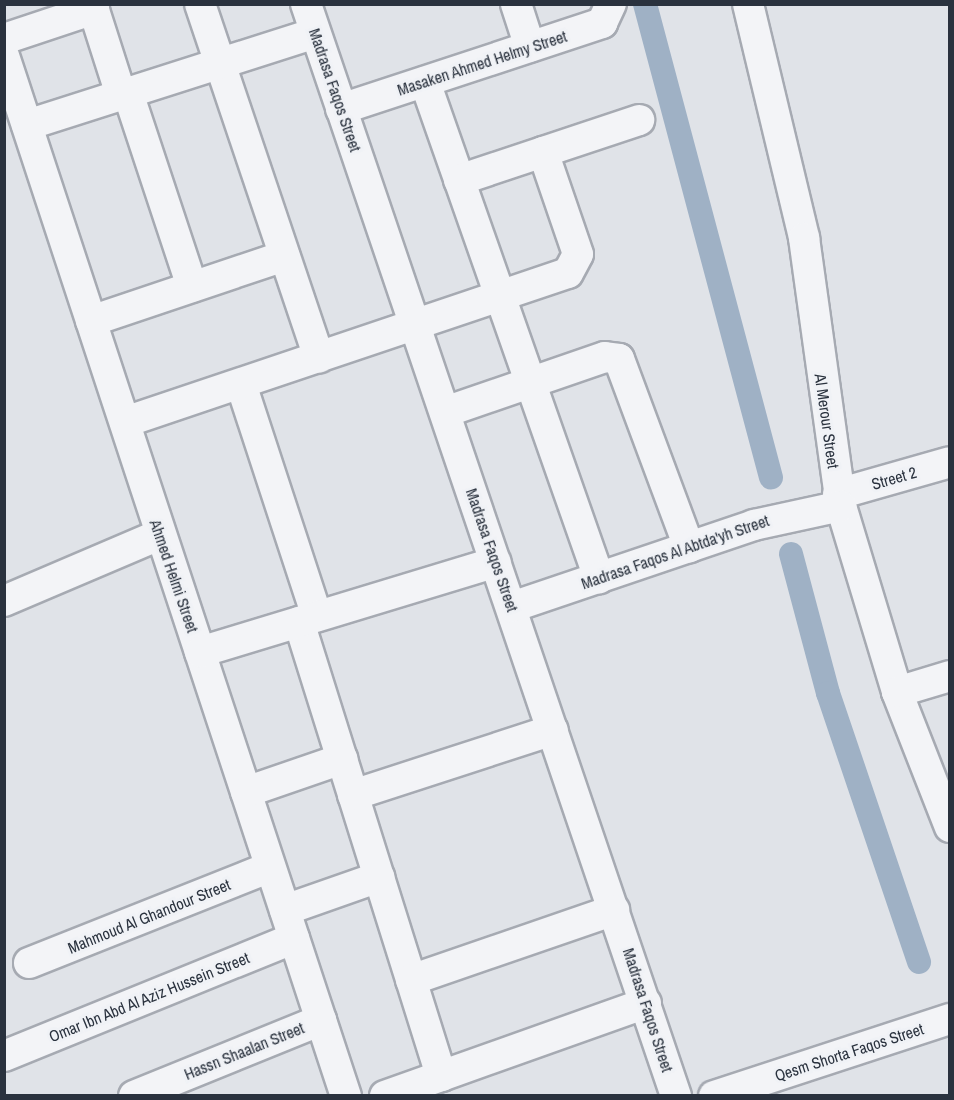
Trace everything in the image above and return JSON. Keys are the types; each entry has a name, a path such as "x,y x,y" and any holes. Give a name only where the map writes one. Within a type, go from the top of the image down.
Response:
{"street":[{"path":"200,4 319,357"},
{"name":"Madrasa Faqos Street","path":"306,4 676,1095"},
{"path":"516,4 530,47"},
{"name":"Masaken Ahmed Helmy Street","path":"341,109 602,23 611,4"},
{"name":"Al Merour Street","path":"748,4 804,238 839,500 897,692 950,827"},
{"path":"4,39 93,7 192,287"},
{"path":"27,125 315,33"},
{"name":"Ahmed Helmi Street","path":"4,56 159,535 246,792 268,868 285,910 346,1095"},
{"path":"425,82 599,578"},
{"path":"459,180 639,120"},
{"path":"124,422 568,273 577,260 543,152"},
{"path":"91,321 284,256"},
{"path":"445,412 605,357 619,359 689,547"},
{"path":"241,384 308,619 342,759 441,1076"},
{"name":"Street 2","path":"839,500 950,462"},
{"name":"Madrasa Faqos Al Abtda'yh Street","path":"512,608 689,547 839,500"},
{"path":"4,601 159,535"},
{"path":"200,652 495,562"},
{"path":"897,692 950,676"},
{"path":"353,795 553,730"},
{"path":"246,792 342,759"},
{"name":"Mahmoud Al Ghandour Street","path":"29,963 268,868"},
{"path":"285,910 379,877"},
{"path":"411,980 614,909"},
{"name":"Omar Ibn Abd Al Aziz Hussein Street","path":"4,1056 294,938"},
{"path":"385,1095 646,1003"},
{"name":"Qesm Shorta Faqos Street","path":"714,1095 950,1019"},
{"name":"Hassn Shaalan Street","path":"134,1095 321,1020"}],"waterway":[{"path":"645,4 771,478"},
{"path":"791,554 828,693 919,962"}]}
